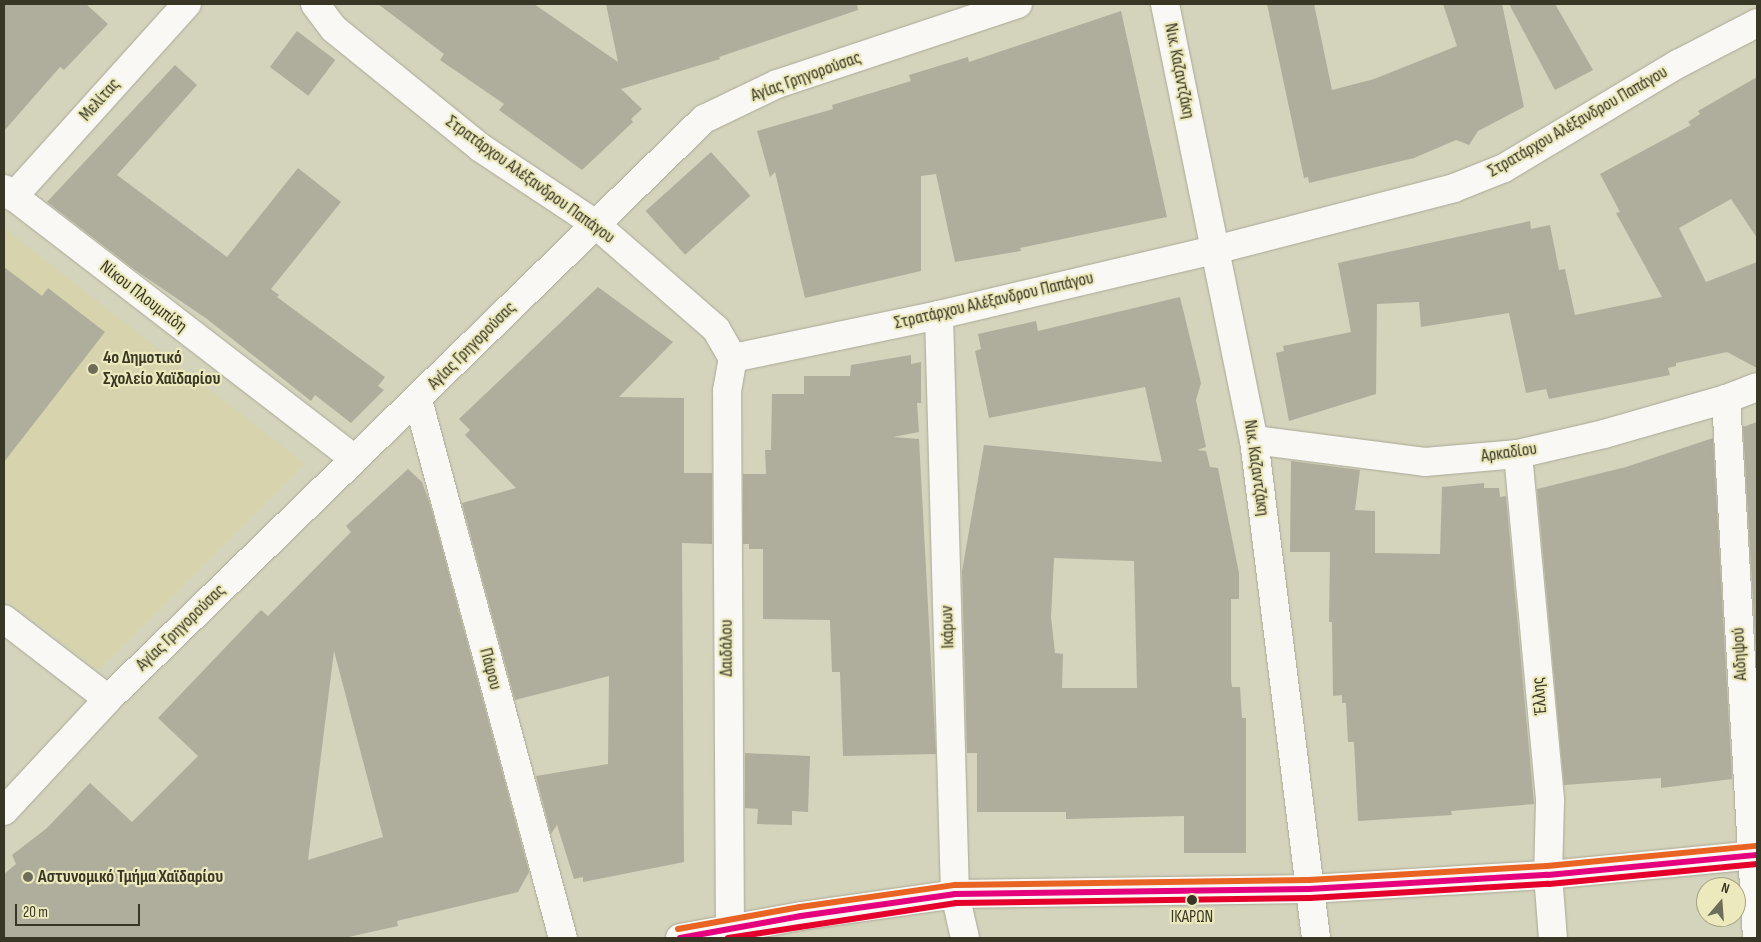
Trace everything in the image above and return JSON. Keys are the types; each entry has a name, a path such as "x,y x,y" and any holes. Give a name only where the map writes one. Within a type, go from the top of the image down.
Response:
{"street":[{"name":"Μελίτας","path":"8,193 187,4"},
{"name":"Στρατάρχου Αλέξανδρου Παπάγου","path":"315,4 334,29 481,148 594,223 716,328 733,358 939,315 1411,202 1504,168 1678,64 1757,23"},
{"name":"Αγίας Γρηγορούσας","path":"4,811 108,699 354,459 418,400 594,223 704,119 777,84 1018,4"},
{"name":"Νικ. Καζαντζάκη","path":"1166,4 1254,440 1316,938"},
{"name":"Νίκου Πλουμπίδη","path":"8,193 354,459"},
{"name":"Ικάρων","path":"939,315 955,894 965,938"},
{"name":"Δαιδάλου","path":"729,933 727,391 733,358"},
{"name":"Αρκαδίου","path":"1254,440 1425,462 1518,454 1726,399 1757,387"},
{"name":"Αιδηψού","path":"1726,399 1754,855 1757,938"},
{"name":"Πάφου","path":"418,400 563,938"},
{"name":"Έλλης","path":"1518,454 1550,801 1548,875 1553,938"},
{"path":"4,619 108,699"},
{"path":"680,938 729,933 955,894 1309,889 1548,875 1754,855"}],"shaded area":[{"name":"4ο Δημοτικό Σχολείο Χαϊδαρίου","path":"4,228 305,464 99,670 4,598"}],"building":[{"path":"4,4 86,4 108,24 64,70 60,67 4,131"},
{"path":"378,4 534,4 618,62 606,4 857,4 858,10 719,57 720,59 621,89 642,109 631,119 633,122 582,170 499,110 504,104 440,60 444,54"},
{"path":"1267,4 1314,4 1332,90 1374,79 1457,46 1443,4 1502,4 1524,107 1478,131 1469,145 1456,140 1414,158 1309,183 1308,177 1304,178"},
{"path":"1509,4 1555,4 1593,70 1555,90"},
{"path":"1121,11 1167,217 1020,248 1021,251 955,262 936,174 921,176 921,271 805,298 775,172 770,177 757,131 833,109 832,105 911,81 909,75 968,57 969,62"},
{"path":"297,31 335,60 308,96 270,67"},
{"path":"175,65 197,85 117,175 227,257 298,168 341,202 271,289 279,295 277,297 385,377 378,386 384,390 351,423 315,395 311,401 207,319 135,270 47,202"},
{"path":"1757,77 1757,238 1731,199 1679,228 1706,282 1757,262 1757,368 1727,352 1676,363 1676,366 1668,368 1670,375 1549,399 1546,389 1526,393 1509,313 1421,327 1419,302 1377,304 1376,394 1289,421 1276,353 1284,351 1283,346 1351,332 1338,263 1530,221 1531,229 1550,225 1559,270 1565,269 1575,315 1662,297 1616,213 1620,212 1600,174 1691,125 1688,122 1700,114 1698,111"},
{"path":"711,152 750,196 685,255 646,211"},
{"path":"4,267 42,296 48,288 105,332 4,462"},
{"path":"598,287 673,342 619,397 684,398 684,473 712,473 712,544 682,543 684,862 583,882 583,877 574,879 557,825 551,834 536,776 608,764 609,676 515,700 462,503 516,488 465,435 470,430 459,419"},
{"path":"1180,297 1201,383 1196,400 1206,447 1197,450 1206,451 1210,467 1218,468 1239,573 1239,599 1231,599 1231,680 1232,687 1240,687 1242,718 1246,718 1246,853 1184,853 1184,816 1066,819 1066,812 977,812 977,753 967,753 962,571 984,445 1162,462 1145,387 989,418 975,351 981,349 978,334 1036,321 1038,331","holes":["1054,558 1134,561 1137,688 1062,688 1063,654 1055,653 1051,617"]},
{"path":"911,355 911,364 921,362 921,403 917,403 919,432 893,437 919,439 936,754 843,756 840,672 832,672 830,620 763,619 763,549 749,549 749,544 743,544 743,474 766,474 765,450 771,450 772,394 804,394 804,376 850,376 851,365"},
{"path":"1757,422 1757,670 1743,427"},
{"path":"1713,438 1732,779 1661,788 1661,778 1564,785 1537,489 1626,467"},
{"path":"1291,461 1360,470 1355,510 1375,511 1375,553 1440,554 1442,487 1484,483 1484,488 1499,488 1500,497 1506,496 1534,804 1451,811 1452,815 1358,821 1354,742 1348,742 1346,703 1342,703 1342,695 1333,696 1332,622 1329,622 1330,552 1290,552"},
{"path":"408,469 422,482 430,504 529,872 518,892 397,921 398,926 344,938 4,938 4,874 16,864 12,855 47,828 90,783 132,822 198,756 158,718 261,610 268,616 351,532 346,526","holes":["334,651 383,837 308,860"]},
{"path":"745,753 810,756 808,812 792,811 792,825 757,824 758,809 745,808"}],"transit line":[{"path":"678,929 800,907 955,885 1309,880 1547,866 1756,846"},
{"path":"680,938 801,916 955,894 1309,889 1548,875 1757,855"},
{"path":"728,938 956,903 1310,898 1549,884 1757,864"}],"place":[{"name":"4ο Δημοτικό Σχολείο Χαϊδαρίου","path":"93,369"},
{"name":"Αστυνομικό Τμήμα Χαϊδαρίου","path":"28,877"},
{"name":"ΙΚΑΡΩΝ","path":"1192,900"}]}
